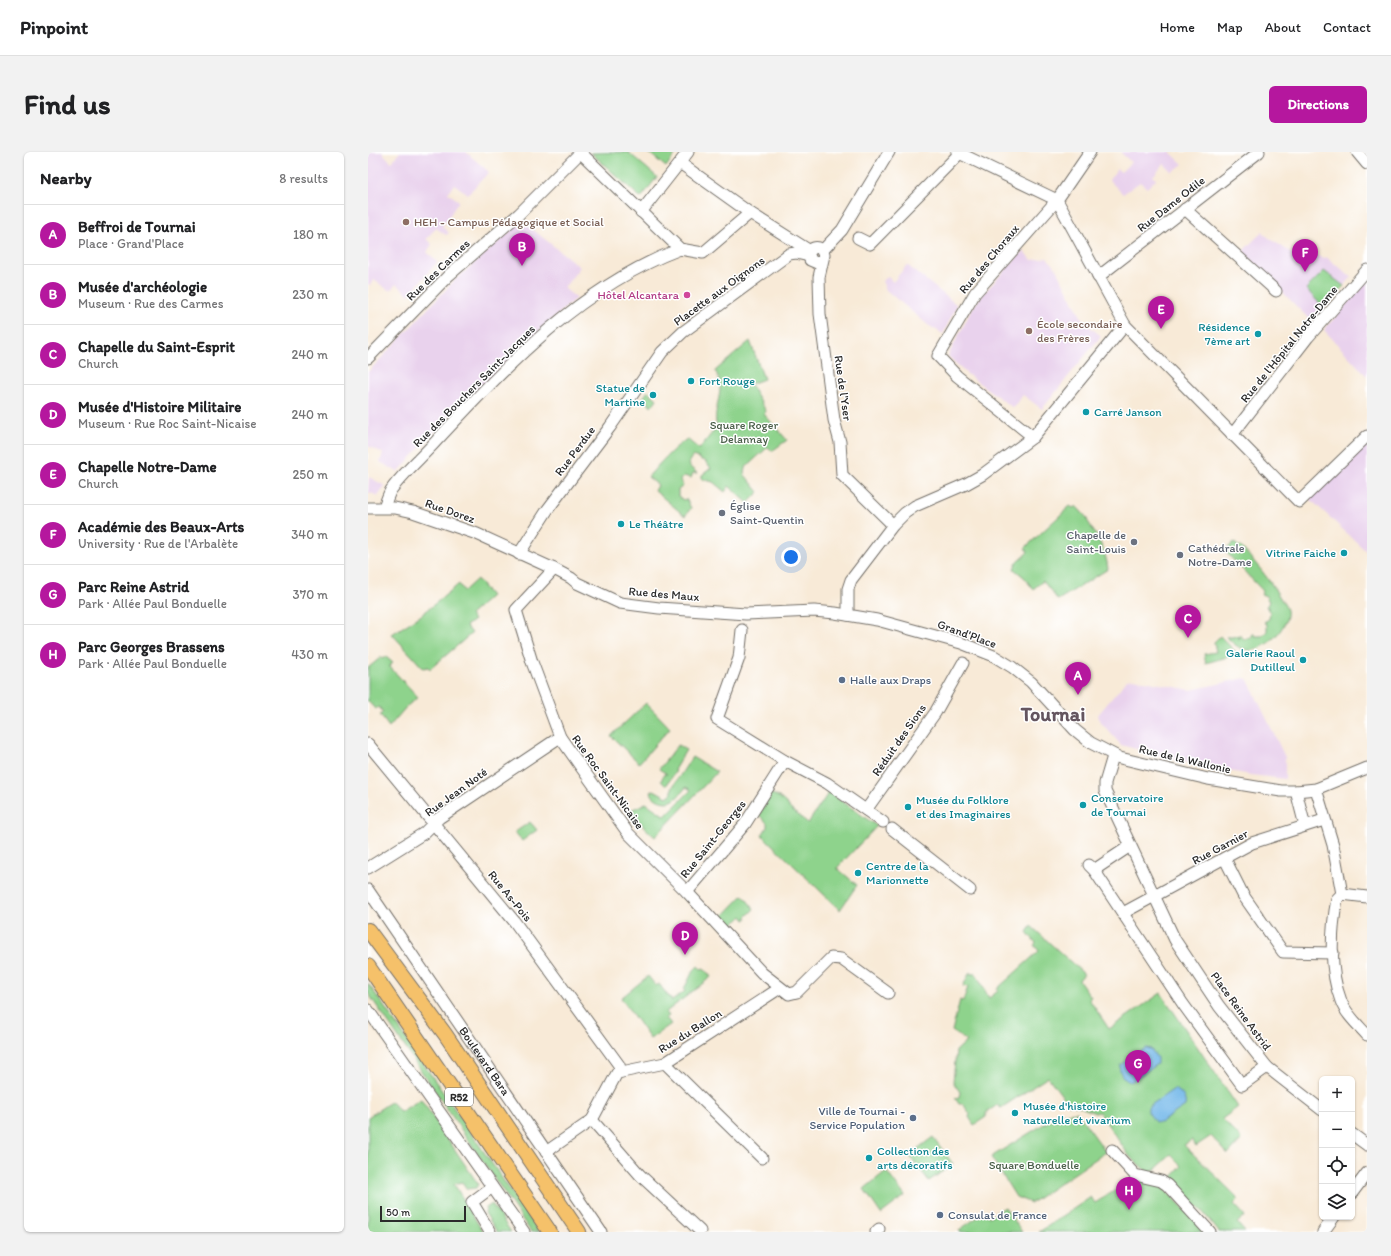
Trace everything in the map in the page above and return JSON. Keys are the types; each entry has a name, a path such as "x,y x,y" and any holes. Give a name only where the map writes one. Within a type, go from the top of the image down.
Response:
{"main road":[{"name":"Boulevard Bara","path":"368,930 445,1034 579,1232"},
{"name":"R52","path":"368,966 550,1232"}],"street":[{"path":"581,152 680,249 703,253 750,214"},
{"name":"Rue des Carmes","path":"368,358 449,275 519,214 581,152"},
{"path":"641,212 688,152"},
{"path":"822,256 842,230 889,152"},
{"path":"1057,200 1090,152"},
{"name":"Rue Dame Odile","path":"1098,277 1259,152"},
{"path":"1357,152 1367,164"},
{"path":"858,238 870,244 958,153 1057,200 1125,325 1299,502 1365,438"},
{"path":"680,164 750,214 809,253"},
{"name":"Rue des Choraux","path":"1033,437 957,376 938,356 975,293 1057,200"},
{"path":"1185,209 1276,290"},
{"name":"Rue des Bouchers Saint-Jacques","path":"384,507 391,491 459,417 528,348 583,301 657,257 680,249"},
{"name":"Placette aux Oignons","path":"654,365 662,352 683,332 789,254 809,253 812,262 817,263 822,256"},
{"name":"Rue de l'Yser","path":"822,256 819,277 820,314 834,420 840,442 842,475 893,525"},
{"name":"Rue de l'Hôpital Notre-Dame","path":"1232,435 1315,328 1367,270"},
{"path":"848,614 848,589 851,580 893,525 915,506 966,484 982,475 1033,437 1125,325"},
{"name":"Rue Perdue","path":"519,554 548,508 610,427 654,365"},
{"name":"Rue Dorez","path":"368,508 384,507 401,509 437,519 491,540 519,554"},
{"name":"Rue des Maux","path":"519,554 554,569 571,578 577,584 620,603 744,622"},
{"name":"Rue Roc Saint-Nicaise","path":"554,569 516,610 532,662 560,737 628,834 687,892 762,973 780,988"},
{"name":"Grand'Place","path":"744,622 814,611 848,614 929,633 973,647 994,656 1031,682 1075,730"},
{"path":"744,622 739,658 717,719 785,761 827,783 883,822"},
{"name":"Réduit des Sions","path":"866,810 935,713 963,663"},
{"name":"Rue de la Wallonie","path":"1075,730 1091,743 1113,756 1208,780 1281,791 1316,789 1367,768"},
{"name":"Rue Jean Noté","path":"368,868 424,833 439,818 467,798 560,737"},
{"name":"Rue As-Pois","path":"368,744 434,823 540,955 619,1065 621,1072"},
{"name":"Place Reine Astrid","path":"1113,756 1104,787 1130,846 1175,940 1219,1006 1267,1067 1242,1085 1183,1004 1091,867 1130,846"},
{"name":"Rue Saint-Georges","path":"687,892 745,824 785,761"},
{"path":"1316,789 1324,820 1333,845 1342,894"},
{"path":"1296,791 1306,826"},
{"name":"Rue Garnier","path":"1155,896 1252,843 1324,820"},
{"path":"892,829 970,890"},
{"path":"1225,859 1243,895 1283,952 1333,953"},
{"name":"Boulevard Bara","path":"368,890 600,1232"},
{"path":"1367,896 1342,894 1337,899 1334,912 1333,953 1336,981 1341,1002 1367,1035"},
{"path":"1123,913 1155,896"},
{"path":"780,988 789,994 797,992 831,958 841,959 888,994"},
{"name":"Rue du Ballon","path":"621,1072 665,1063 780,988"},
{"path":"368,1010 524,1232"},
{"path":"665,1063 762,1158"},
{"path":"1267,1067 1319,1108"},
{"path":"546,1152 592,1120 614,1076 621,1072"},
{"path":"592,1120 640,1174 700,1231"},
{"path":"1355,1136 1367,1145"},
{"path":"1112,1150 1135,1174 1161,1181 1167,1185 1210,1232"},
{"path":"1355,1189 1367,1173"},
{"path":"490,1232 472,1202 492,1187"},
{"path":"1323,1232 1332,1220"}],"shaded area":[{"name":"HEH - Campus Pédagogique et Social","path":"368,152 382,152 391,162 400,152 466,152 489,172 468,194 454,184 448,193 459,201 442,227 449,233 446,235 436,228 426,239 432,244 427,252 437,262 409,295 396,284 390,291 374,280 370,285 368,284"},
{"path":"1120,152 1170,152 1183,164 1172,172 1164,164 1153,176 1156,179 1147,188 1140,182 1123,194 1109,180 1117,169 1121,172 1131,162"},
{"path":"522,221 580,267 564,288 576,298 447,418 398,472 380,462 383,453 368,446 368,372 454,281"},
{"path":"1263,231 1265,235 1310,264 1316,255 1324,259 1326,257 1352,277 1311,321 1244,253 1244,250"},
{"name":"École secondaire des Frères","path":"1023,251 1032,260 1047,258 1054,265 1084,322 1101,336 1042,409 1023,395 1013,408 967,374 948,356 972,309 984,293"},
{"path":"907,265 957,305 943,334 928,325 886,290 882,281 888,277 893,282"},
{"path":"1367,281 1367,376 1324,330"},
{"path":"1364,445 1367,445 1367,552 1309,498"},
{"path":"369,477 385,486 378,496 368,492"},
{"path":"1245,678 1248,680 1285,757 1285,779 1251,775 1198,765 1121,745 1097,716 1127,680 1133,679 1191,690"}],"green space":[{"path":"628,152 657,177 641,198 591,153"},
{"path":"648,152 677,152 666,167"},
{"path":"1324,271 1344,286 1323,307 1306,289"},
{"name":"Square Roger Delannay","path":"750,341 764,379 750,384 766,411 764,414 787,440 772,451 768,447 745,468 744,474 759,492 748,503 729,486 725,492 713,482 702,479 702,475 711,468 704,460 703,461 693,456 689,461 690,467 697,473 693,473 691,478 684,476 680,480 683,486 678,490 678,496 683,500 686,499 691,508 685,516 655,491 658,485 648,477 681,443 687,439 699,449 717,427 716,413 720,385 719,378 715,371"},
{"path":"648,391 657,399 652,406 642,399"},
{"path":"1070,506 1073,508 1076,506 1088,519 1087,520 1098,538 1103,550 1108,569 1058,600 1043,581 1033,589 1024,577 1014,569 1016,563 1028,552 1025,548"},
{"path":"1234,542 1239,547 1240,546 1261,570 1275,589 1287,610 1287,617 1280,631 1267,644 1253,650 1240,648 1226,637 1238,635 1239,639 1240,635 1244,639 1251,638 1253,633 1255,636 1262,636 1267,631 1267,624 1264,622 1269,619 1270,612 1267,609 1270,608 1266,607 1269,602 1266,596 1261,594 1263,591 1225,551"},
{"path":"477,579 491,596 470,615 474,620 466,626 472,633 430,669 428,667 423,668 392,634 420,616 459,584 464,591"},
{"path":"1220,636 1238,654 1206,663 1204,654 1216,652 1214,642"},
{"path":"386,657 393,663 389,666 418,697 407,706 389,727 380,715 383,712 379,707 375,709 368,701 368,668 380,658"},
{"path":"646,703 670,728 639,763 611,736"},
{"path":"678,745 686,750 674,770 676,771 666,786 661,781 664,774 667,774 659,769"},
{"path":"692,757 717,772 655,837 642,825 631,810 646,803 665,816 691,790 686,787 676,798 669,802 658,800 652,795 651,792 654,790 667,797 672,793 672,788"},
{"path":"829,792 877,826 837,868 857,885 840,910 762,835 767,827 767,823 759,815 770,793 779,797 789,806 789,808 808,823"},
{"path":"530,822 537,830 522,841 515,832"},
{"path":"743,895 754,909 746,917 747,919 745,920 742,916 729,929 720,919"},
{"path":"1031,926 1084,974 1079,980 1091,997 1089,999 1109,1029 1161,993 1238,1107 1222,1119 1242,1139 1228,1154 1211,1136 1196,1146 1192,1140 1184,1145 1239,1199 1234,1204 1245,1216 1237,1223 1245,1232 1219,1232 1202,1211 1169,1180 1182,1166 1171,1155 1150,1174 1130,1157 1099,1112 1095,1113 1078,1106 1069,1105 1048,1077 1001,1108 997,1105 986,1113 986,1117 974,1125 969,1117 970,1114 963,1104 959,1104 955,1098 959,1097 960,1092 953,1082 956,1051 967,1041 952,1031 960,1000 963,1001 968,987 963,986 970,972 972,975 975,972 989,998 998,991 997,989 1039,951 1034,945 1036,943 1027,932"},
{"path":"698,966 701,969 704,968 711,977 666,1012 669,1016 666,1018 671,1024 650,1039 621,998 648,976 656,986 659,984 672,1001 685,991 684,989 693,971"},
{"path":"368,983 539,1232 531,1232 368,993"},
{"path":"421,1099 478,1184 476,1188 467,1189 462,1182 454,1184 483,1232 368,1232 368,1117 392,1101 400,1112"},
{"name":"Square Bonduelle","path":"1077,1112 1106,1152 1031,1203 1016,1197 991,1157 1060,1114"},
{"path":"933,1137 953,1164 929,1181 909,1155"},
{"path":"886,1171 905,1196 881,1214 864,1189"},
{"path":"1135,1178 1157,1181 1207,1232 1039,1232 1091,1197 1095,1203"},
{"path":"492,1204 511,1232 497,1232 485,1213 486,1208"},
{"path":"1005,1207 1022,1232 960,1232 959,1230 985,1212 989,1217"}],"water":[{"path":"1146,1048 1151,1049 1157,1058 1157,1064 1131,1082 1126,1080 1121,1073 1120,1065"},
{"path":"1174,1089 1183,1096 1185,1106 1160,1123 1155,1122 1148,1112 1148,1107"}],"place":[{"name":"HEH - Campus Pédagogique et Social","path":"406,222"},
{"name":"Musée d'archéologie","path":"522,266"},
{"name":"Académie des Beaux-Arts","path":"1305,272"},
{"name":"Hôtel Alcantara","path":"687,295"},
{"name":"Chapelle Notre-Dame","path":"1161,329"},
{"name":"École secondaire des Frères","path":"1029,331"},
{"name":"Résidence 7ème art","path":"1258,334"},
{"name":"Fort Rouge","path":"691,381"},
{"name":"Statue de Martine","path":"653,395"},
{"name":"Carré Janson","path":"1086,412"},
{"name":"Église Saint-Quentin","path":"722,513"},
{"name":"Le Théâtre","path":"621,524"},
{"name":"Chapelle de Saint-Louis","path":"1134,542"},
{"name":"Vitrine Faiche","path":"1344,553"},
{"name":"Cathédrale Notre-Dame","path":"1180,555"},
{"name":"Chapelle du Saint-Esprit","path":"1188,638"},
{"name":"Galerie Raoul Dutilleul","path":"1303,660"},
{"name":"Halle aux Draps","path":"842,680"},
{"name":"Beffroi de Tournai","path":"1078,695"},
{"name":"Conservatoire de Tournai","path":"1083,805"},
{"name":"Musée du Folklore et des Imaginaires","path":"908,807"},
{"name":"Centre de la Marionnette","path":"858,873"},
{"name":"Musée d'Histoire Militaire","path":"685,955"},
{"name":"Parc Reine Astrid","path":"1138,1083"},
{"name":"Musée d'histoire naturelle et vivarium","path":"1015,1113"},
{"name":"Ville de Tournai - Service Population","path":"913,1118"},
{"name":"Collection des arts décoratifs","path":"869,1158"},
{"name":"Parc Georges Brassens","path":"1129,1210"},
{"name":"Consulat de France","path":"940,1215"}],"district":[{"name":"Tournai","path":"1053,714"}]}
